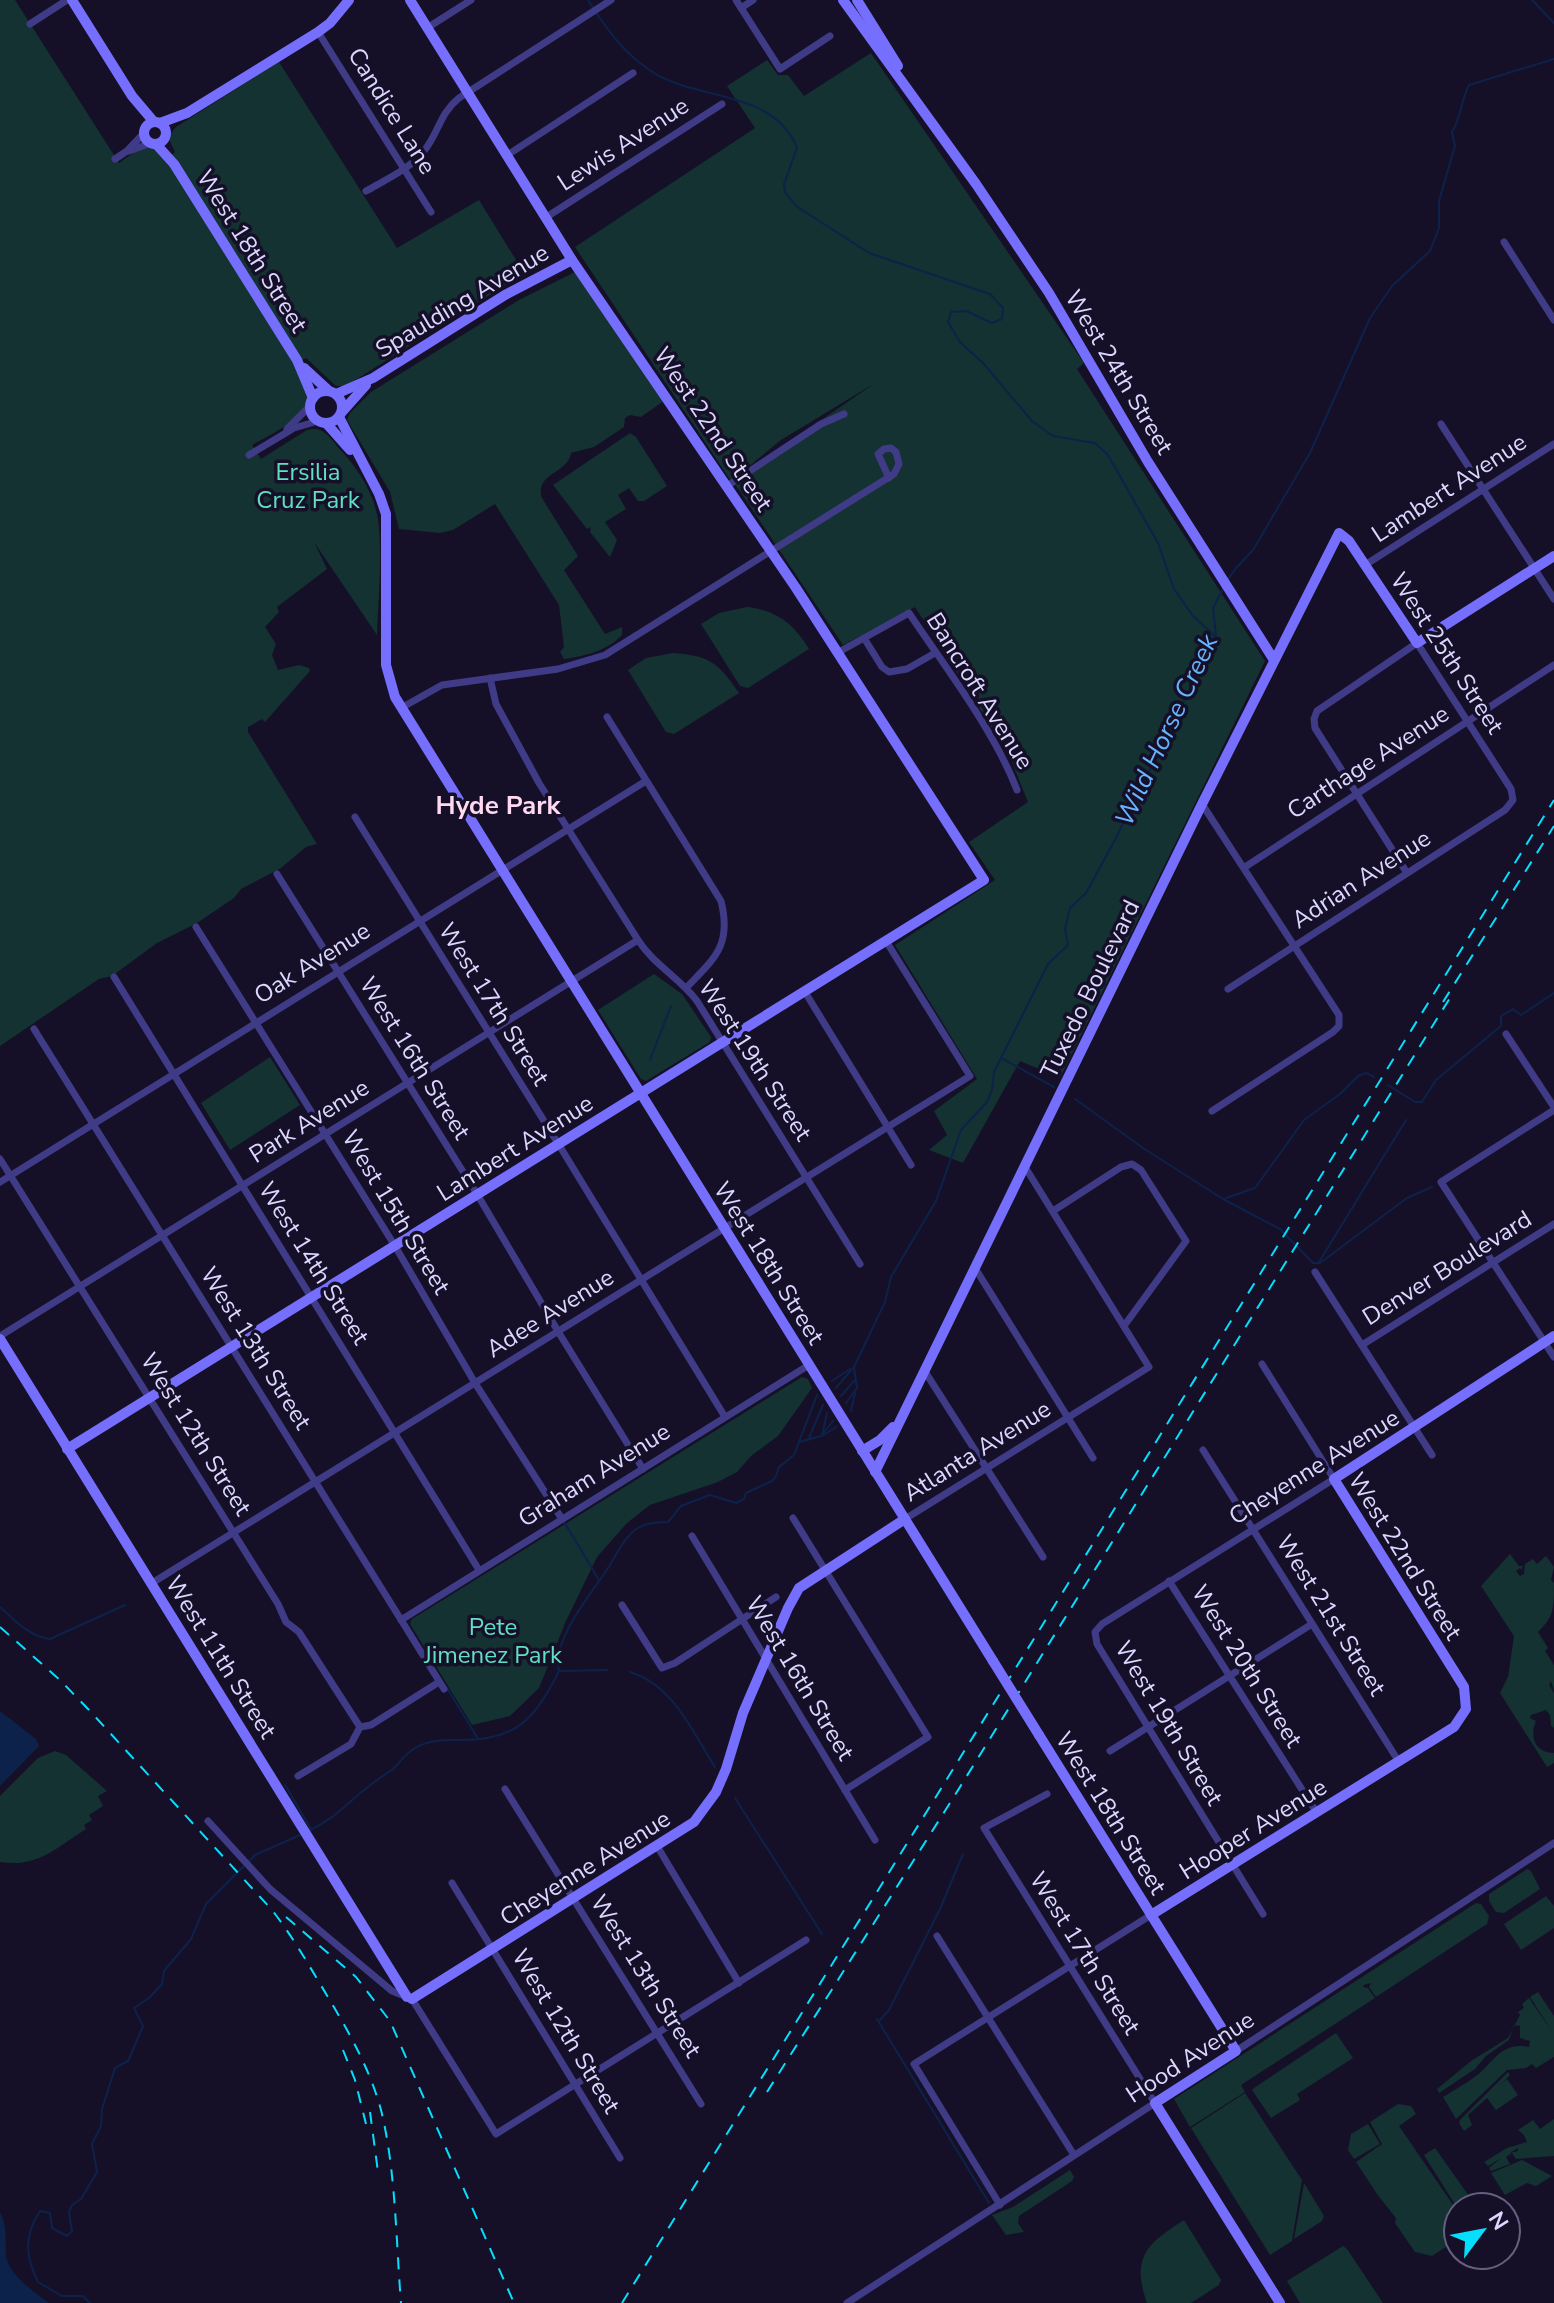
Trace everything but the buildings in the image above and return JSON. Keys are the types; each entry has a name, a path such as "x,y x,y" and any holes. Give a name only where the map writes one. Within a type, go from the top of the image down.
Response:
{"street":[{"path":"30,24 70,0"},
{"name":"West 18th Street","path":"70,0 297,360 312,402"},
{"path":"115,159 318,32 349,0"},
{"name":"West 22nd Street","path":"410,0 572,260 771,551 984,880"},
{"path":"427,28 471,0"},
{"path":"753,0 738,4 780,69 830,36"},
{"name":"West 24th Street","path":"843,0 923,109 1049,293 1140,448 1274,660"},
{"name":"West 24th Street","path":"857,0 923,109"},
{"path":"366,191 404,168 426,148 444,112 467,92 609,1"},
{"name":"Candice Lane","path":"318,32 431,212"},
{"path":"506,156 633,73"},
{"name":"Lewis Avenue","path":"545,218 722,104"},
{"path":"1504,242 1554,320"},
{"name":"Spaulding Avenue","path":"332,393 373,378 505,295 572,260"},
{"name":"West 18th Street","path":"297,360 332,393"},
{"name":"Spaulding Avenue","path":"340,414 373,378"},
{"path":"249,455 307,423 322,422 340,414 342,402 332,393 320,392 276,438"},
{"path":"312,402 312,414 322,422"},
{"name":"West 18th Street","path":"340,414 386,514 386,665 401,708 1236,2051"},
{"path":"727,486 821,424 844,414"},
{"name":"West 18th Street","path":"322,422 363,467"},
{"path":"1441,424 1554,599"},
{"name":"Lambert Avenue","path":"1365,565 1554,444"},
{"path":"401,708 442,685 558,669 605,655 889,478 899,464 891,448 878,454 889,478"},
{"name":"West 25th Street","path":"1341,529 1468,721 1511,789 1513,800"},
{"name":"Tuxedo Boulevard","path":"875,1472 1202,804 1341,529"},
{"path":"1407,873 1315,728 1317,711 1554,556"},
{"name":"Bancroft Avenue","path":"864,638 909,613 1010,772 1017,790"},
{"path":"837,653 864,638 882,667 889,672 907,669 935,653"},
{"name":"Carthage Avenue","path":"1245,867 1554,665"},
{"name":"West 19th Street","path":"490,678 496,704 567,828 655,963 687,987 860,1264"},
{"path":"607,717 721,901 725,937 716,957 687,987"},
{"name":"Oak Avenue","path":"0,1182 646,781"},
{"name":"Adrian Avenue","path":"1228,989 1505,810 1513,800"},
{"path":"1202,804 1339,1015 1339,1026 1333,1032 1212,1111"},
{"name":"West 17th Street","path":"355,817 725,1417"},
{"name":"West 16th Street","path":"277,874 477,1194 643,1469"},
{"name":"Lambert Avenue","path":"67,1449 984,880"},
{"name":"West 15th Street","path":"196,927 395,1246 475,1383 562,1519"},
{"name":"Park Avenue","path":"0,1337 638,940"},
{"name":"Adee Avenue","path":"152,1583 970,1076 886,941"},
{"name":"West 14th Street","path":"114,977 479,1570"},
{"path":"805,992 911,1165"},
{"name":"West 13th Street","path":"34,1029 441,1686 371,1725 360,1727"},
{"path":"1506,1034 1554,1109 1441,1182 1493,1264 1549,1339 1554,1357"},
{"name":"West 12th Street","path":"0,1159 278,1604 286,1622 299,1632 360,1727"},
{"path":"1025,1167 1124,1326 1186,1241 1141,1170 1132,1164 1121,1167 1053,1211"},
{"name":"Denver Boulevard","path":"1362,1345 1554,1224"},
{"path":"975,1268 1093,1458"},
{"path":"1315,1272 1432,1455"},
{"name":"Atlanta Avenue","path":"827,1570 1149,1367 1124,1326"},
{"name":"West 11th Street","path":"0,1337 339,1887 496,2134 575,2085"},
{"name":"Cheyenne Avenue","path":"1095,1632 1102,1624 1334,1479 1549,1339"},
{"name":"West 22nd Street","path":"1262,1364 1464,1687"},
{"name":"Graham Avenue","path":"401,1620 809,1365"},
{"path":"924,1370 1043,1557"},
{"path":"862,1451 884,1437 900,1419"},
{"name":"West 21st Street","path":"1203,1450 1399,1762"},
{"path":"793,1518 928,1737 845,1790"},
{"name":"West 16th Street","path":"692,1536 875,1840"},
{"name":"Cheyenne Avenue","path":"410,1998 694,1822 716,1792 743,1713 788,1608 799,1588 827,1570"},
{"name":"West 20th Street","path":"1169,1581 1317,1813"},
{"path":"622,1605 662,1668 675,1663 776,1597"},
{"path":"1110,1751 1312,1624"},
{"name":"West 19th Street","path":"1095,1632 1097,1644 1263,1914"},
{"name":"Hooper Avenue","path":"1000,2205 914,2064 1454,1727 1466,1709 1464,1687"},
{"path":"298,1776 351,1744 360,1727"},
{"name":"West 13th Street","path":"505,1789 701,2104"},
{"name":"West 17th Street","path":"1047,1794 984,1828 1280,2303"},
{"path":"208,1821 270,1889 392,1991 410,1998"},
{"name":"Hood Avenue","path":"847,2303 1554,1843"},
{"path":"657,1846 739,1983"},
{"name":"West 12th Street","path":"452,1883 620,2158"},
{"path":"937,1936 1074,2155"},
{"path":"575,2085 806,1940"}],"green space":[{"name":"Ersilia Cruz Park","path":"0,0 15,0 119,163 143,146 151,145 165,160 175,152 168,137 176,127 279,62 397,248 479,200 526,276 510,282 346,386 336,386 306,358 294,365 310,396 306,405 286,425 252,445 261,459 307,430 324,432 361,476 370,492 378,523 377,635 314,542 327,569 277,607 279,612 265,627 276,644 272,655 278,670 299,665 310,671 265,722 262,719 248,727 248,732 317,844 306,847 281,868 241,889 234,898 197,923 157,943 112,976 99,979 0,1046"},
{"path":"871,53 1084,363 1077,369 1265,661 1060,1078 1020,1061 963,1163 929,1150 947,1135 934,1111 977,1079 895,945 995,880 969,842 1028,802 1008,753 915,607 843,645 733,481 875,383 781,440 731,481 575,247 755,128 727,86 767,60 778,75 788,75 804,96"},
{"path":"577,271 665,400 641,417 630,415 625,418 624,427 594,447 571,453 569,460 543,483 542,498 578,556 564,570 605,634 622,627 622,635 603,649 564,659 560,652 564,647 559,605 495,504 453,530 440,533 399,529 390,492 347,420 371,392 519,300"},
{"path":"630,433 636,437 667,486 644,501 638,501 629,488 618,495 626,509 605,522 617,540 610,557 590,532 591,527 587,529 553,485"},
{"path":"747,607 767,611 783,620 797,632 809,649 748,688 740,686 701,624 719,613"},
{"path":"673,653 696,656 712,663 739,693 674,734 666,732 628,670 646,658"},
{"path":"654,974 682,994 711,1037 710,1042 646,1081 641,1079 598,1010"},
{"path":"270,1057 300,1105 230,1150 201,1103"},
{"name":"Pete Jimenez Park","path":"802,1377 808,1379 812,1388 778,1436 751,1456 737,1472 718,1482 650,1505 627,1523 597,1557 566,1621 539,1688 510,1716 472,1725 410,1624 412,1619"},
{"path":"1510,1554 1519,1566 1523,1566 1516,1571 1520,1576 1524,1574 1525,1564 1533,1559 1537,1564 1546,1556 1554,1567 1551,1580 1554,1583 1552,1611 1538,1632 1554,1665 1554,1691 1551,1681 1549,1685 1554,1693 1554,1728 1546,1710 1530,1718 1536,1721 1533,1733 1535,1743 1542,1750 1554,1753 1554,1763 1547,1767 1500,1693 1508,1677 1514,1636 1481,1586"},
{"path":"55,1751 66,1755 107,1791 98,1796 103,1806 89,1815 92,1820 84,1825 86,1829 46,1855 25,1862 0,1862 0,1796 38,1758"},
{"path":"1527,1869 1540,1889 1504,1913 1496,1912 1489,1901 1489,1894"},
{"path":"1546,1896 1554,1906 1554,1928 1521,1950 1504,1924"},
{"path":"1476,1903 1481,1904 1489,1916 1487,1924 1376,1997 1369,1987 1371,1983 1364,1985 1375,1998 1241,2085 1245,2092 1190,2127 1174,2099"},
{"path":"1538,1992 1554,2016 1554,2057 1536,2068 1532,2064 1526,2068 1507,2070 1456,2119 1443,2097 1476,2076 1505,2050 1529,2047 1530,2041 1520,2038 1520,2026 1515,2025 1520,2015 1518,2012 1524,2008 1522,2004 1529,1998 1553,2033 1530,1997"},
{"path":"1513,2029 1509,2040 1486,2056 1475,2069 1439,2093 1437,2089 1471,2061 1508,2038"},
{"path":"1336,2033 1353,2058 1297,2094 1300,2100 1271,2118 1252,2090"},
{"path":"1508,2072 1510,2075 1499,2086 1507,2079 1518,2095 1496,2110 1487,2098 1468,2115 1472,2125 1464,2131 1460,2120"},
{"path":"1245,2093 1302,2180 1292,2241 1270,2255 1191,2128"},
{"path":"1398,2104 1411,2106 1416,2114 1399,2126 1444,2191 1442,2249 1432,2256 1415,2252 1395,2223 1396,2218 1356,2162 1382,2144 1370,2122"},
{"path":"1554,2119 1554,2156 1516,2159 1512,2153 1506,2157 1510,2164 1491,2171 1489,2168 1501,2158 1488,2166 1484,2162 1507,2148 1527,2142 1518,2130 1533,2120 1540,2129"},
{"path":"1368,2124 1380,2144 1354,2159 1348,2150 1351,2134"},
{"path":"1435,2148 1465,2191 1446,2191 1424,2155"},
{"path":"1522,2160 1552,2176 1536,2186 1527,2183 1512,2191 1502,2191 1491,2173"},
{"path":"1070,2170 1074,2177 1072,2181 1019,2216 1018,2223 1024,2232 1006,2235 992,2215 1013,2207"},
{"path":"1304,2183 1324,2216 1322,2221 1294,2239"},
{"path":"1184,2220 1221,2280 1219,2285 1191,2303 1147,2303 1141,2274 1145,2254 1160,2237"},
{"path":"1343,2246 1383,2303 1300,2303 1287,2281"}],"water":[{"path":"0,1711 36,1739 39,1746 0,1786"},
{"path":"0,2212 8,2263 23,2282 49,2303 0,2303"}],"waterway":[{"path":"588,0 617,41 654,73 672,82 754,106 786,129 797,148 784,184 785,192 796,206 869,253 990,294 1003,308 1002,319 992,323 966,311 951,312 948,322 960,342 983,363 1032,421 1053,436 1095,443 1108,455 1158,543 1174,589 1193,616 1215,636"},
{"path":"1532,0 1554,23"},
{"name":"Wild Horse Creek","path":"1227,581 1253,550 1310,453 1370,318 1392,286 1430,251 1439,228 1439,201 1455,146 1452,132 1469,85 1554,59"},
{"name":"Wild Horse Creek","path":"846,1403 857,1388 854,1367 885,1302 891,1277 936,1201 961,1130 987,1102 994,1072 1048,964 1068,945 1065,929 1070,908 1086,893 1116,838 1216,636 1213,608 1224,587"},
{"path":"1388,1085 1415,1102 1422,1102 1436,1080 1501,1026 1501,1016 1513,1009 1521,1015 1554,993"},
{"path":"650,1060 671,1006"},
{"path":"1003,1059 1054,1087"},
{"path":"1226,1198 1255,1188 1304,1120 1340,1094 1358,1076 1366,1073 1374,1077"},
{"path":"1075,1099 1143,1148 1223,1199 1280,1229 1313,1263 1320,1263 1407,1198 1432,1187"},
{"path":"1319,1262 1406,1120"},
{"name":"Wild Horse Creek","path":"836,1388 853,1368"},
{"name":"Wild Horse Creek","path":"832,1381 850,1369"},
{"name":"Wild Horse Creek","path":"841,1396 855,1380"},
{"name":"Wild Horse Creek","path":"851,1411 855,1393"},
{"name":"Wild Horse Creek","path":"799,1442 817,1395"},
{"name":"Wild Horse Creek","path":"808,1440 823,1405"},
{"name":"Wild Horse Creek","path":"822,1435 827,1413"},
{"name":"Wild Horse Creek","path":"310,1830 333,1816 421,1745 497,1736 522,1723 542,1702 559,1671 561,1645 575,1617 633,1532 641,1526 668,1522 681,1506 710,1495 736,1503 744,1499 746,1493 772,1481 779,1467 794,1455 799,1442 821,1436 833,1421"},
{"name":"Wild Horse Creek","path":"822,1436 836,1427"},
{"path":"563,1520 599,1580"},
{"path":"0,1607 29,1631 50,1639 125,1605"},
{"path":"560,1671 607,1670"},
{"path":"630,1672 645,1678 670,1698 715,1767"},
{"path":"447,1688 477,1737"},
{"path":"285,1785 311,1829"},
{"path":"735,1798 822,1934"},
{"name":"Wild Horse Creek","path":"249,1861 255,1855 300,1835"},
{"path":"880,2020 889,2010 940,1909 963,1854"},
{"name":"Wild Horse Creek","path":"90,2303 83,2296 62,2296 38,2282 29,2254 31,2229 40,2211 50,2213 52,2228 67,2236 72,2231 69,2212 97,2172 92,2144 101,2126 102,2109 115,2068 128,2061 143,2026 134,2008 162,1984 164,1971 191,1939 206,1904 245,1865"},
{"path":"877,2019 989,2203"}],"railway":[{"path":"622,2303 1554,800"},
{"path":"1443,1002 1554,826"},
{"path":"767,2092 1453,993"},
{"path":"0,1627 89,1710 272,1910 297,1945 347,2030 377,2096 387,2137 393,2184 401,2303"},
{"path":"286,1917 356,1977 390,2021 514,2303"},
{"path":"343,2050 355,2080 366,2124"},
{"path":"370,2112 378,2172"}],"district":[{"name":"Hyde Park","path":"498,805"}]}
